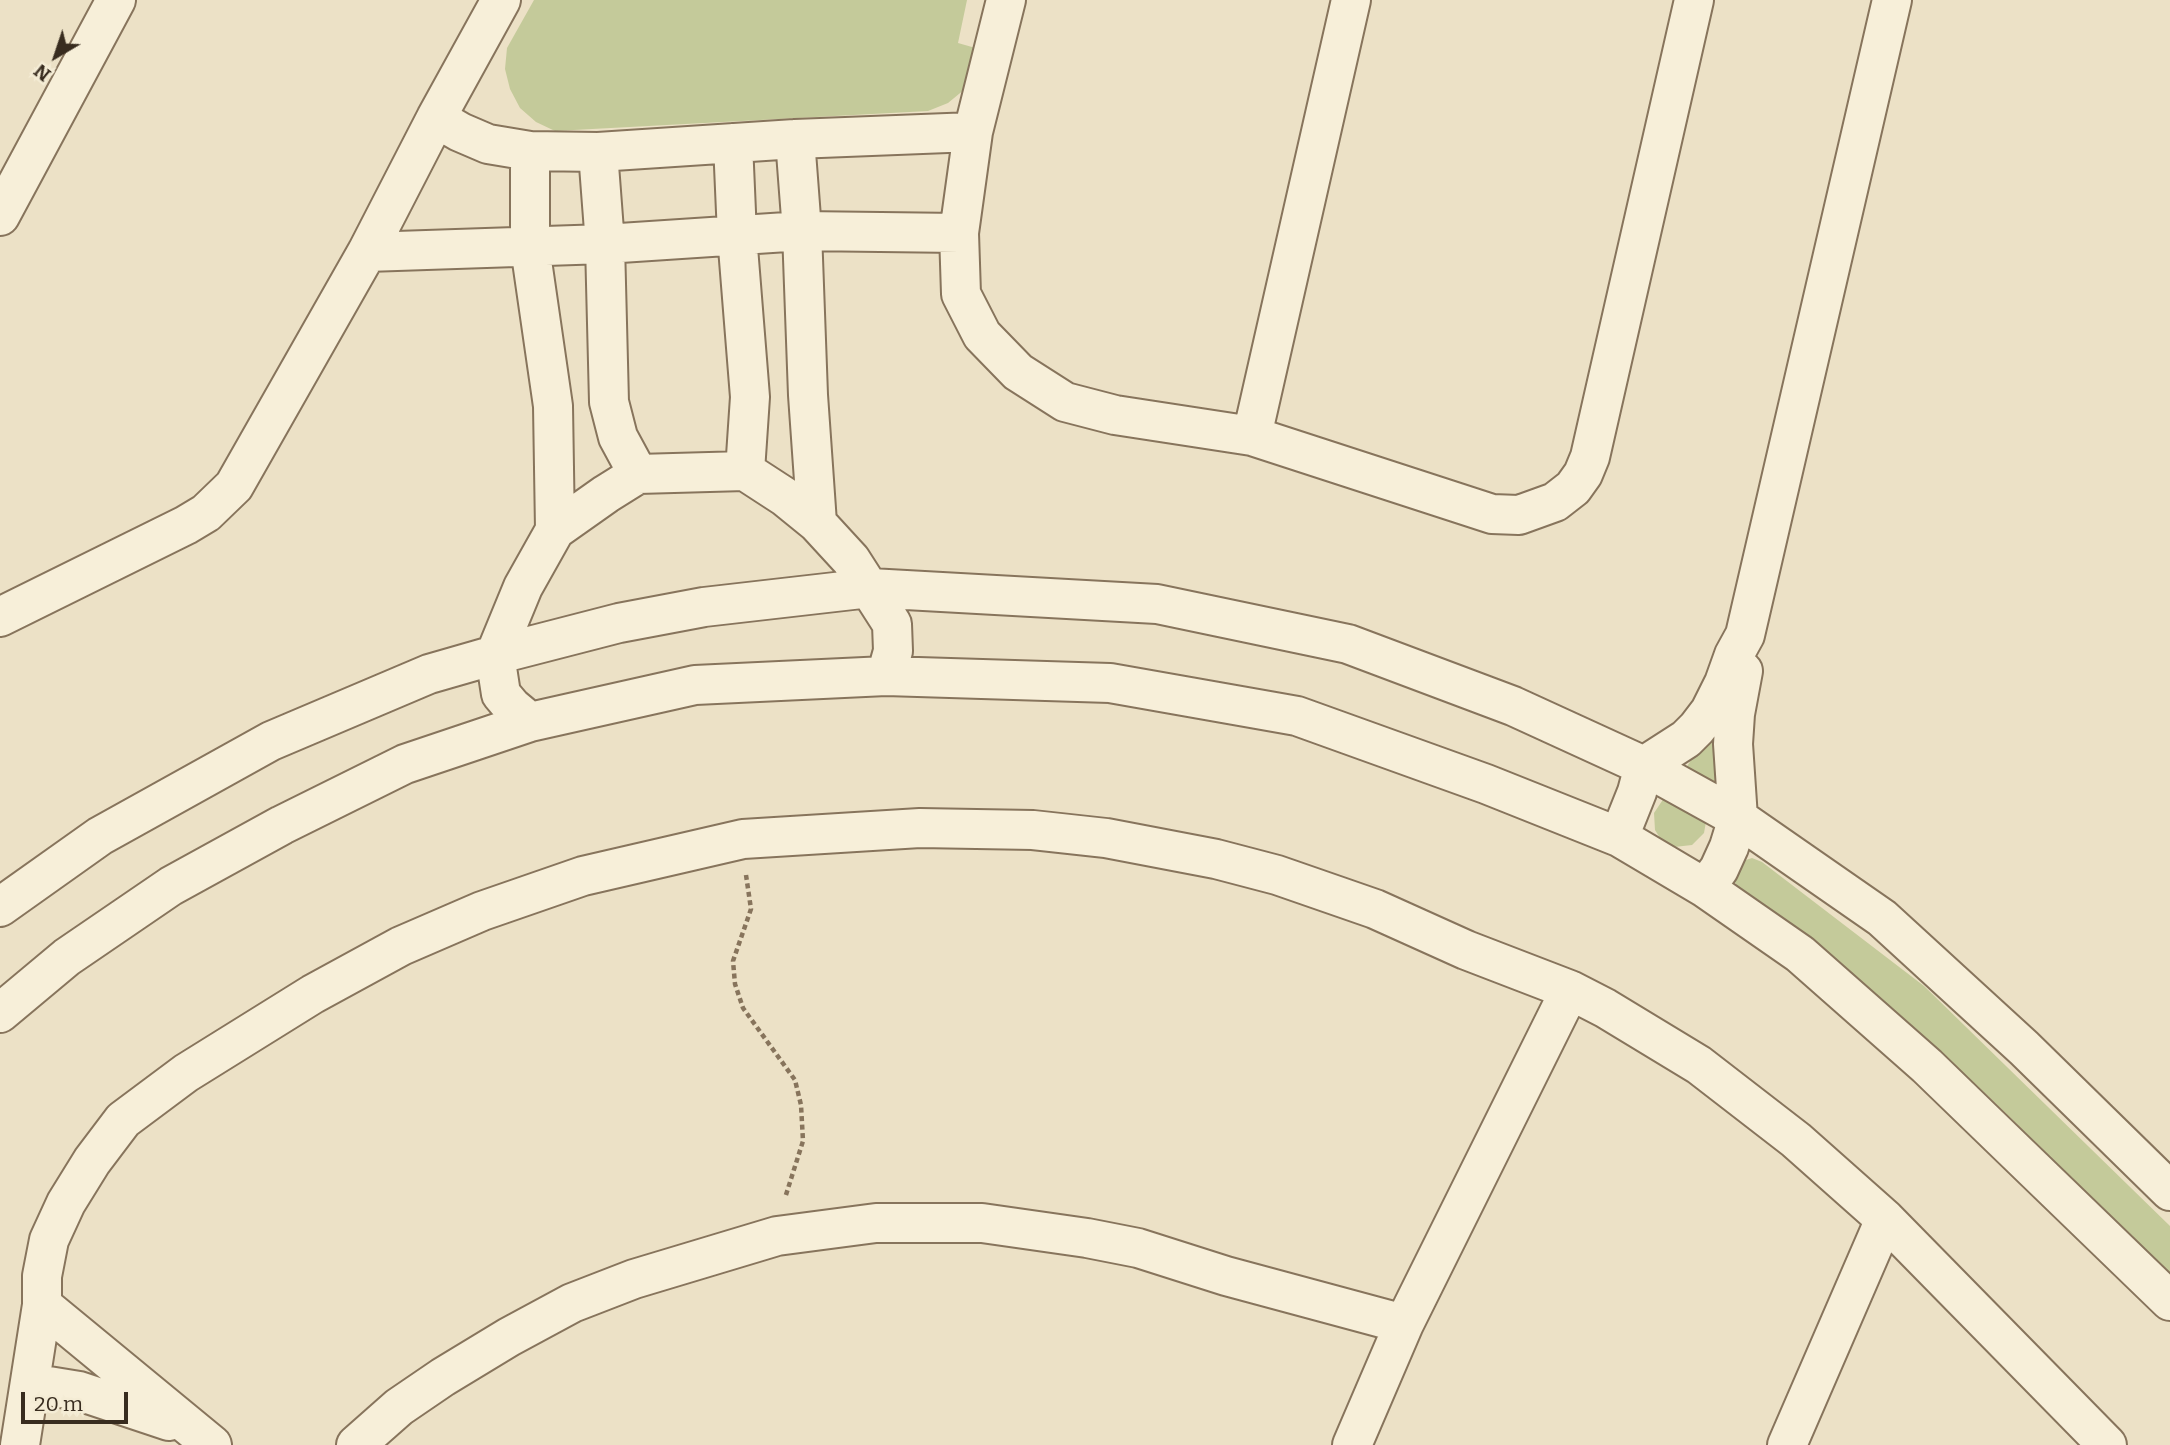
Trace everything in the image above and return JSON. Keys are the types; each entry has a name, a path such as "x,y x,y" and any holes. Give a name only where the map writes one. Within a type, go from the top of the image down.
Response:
{"street":[{"path":"0,216 116,0"},
{"path":"0,617 186,525 206,513 234,486 367,252 500,0"},
{"path":"1006,0 973,132 959,233 961,294 982,335 1018,372 1065,402 1115,415 1252,436 1492,514 1519,515 1555,502 1573,488 1583,474 1595,439 1694,0"},
{"path":"1252,436 1351,0"},
{"path":"1619,837 1644,766 1686,739 1697,728 1724,683 1745,635 1892,0"},
{"path":"436,118 488,144 511,150 530,151 598,152 795,139 973,132"},
{"path":"795,139 817,523"},
{"path":"733,143 737,235 750,397 745,471"},
{"path":"530,151 530,247 553,406 555,530"},
{"path":"598,152 605,244 609,402 618,438 638,474"},
{"path":"367,252 605,244 802,231 959,233"},
{"path":"530,722 512,708 502,694 495,655 523,587 555,530 638,474 745,471 785,497 817,523 851,561 892,624 893,651 886,676"},
{"path":"0,907 100,836 271,740 429,674 495,655 619,624 704,607 870,588 1157,604 1348,644 1514,706 1644,766 1738,818 1882,918 2024,1048 2170,1191"},
{"path":"1705,888 1719,869 1729,848 1738,818 1733,744 1735,714 1747,653 1745,635"},
{"path":"0,1013 67,957 193,873 405,764 530,722 695,685 886,676 1110,683 1297,716 1486,784 1619,837 1705,888 1800,954 1908,1048 2170,1301"},
{"path":"20,1445 42,1305 41,1276 50,1240 66,1203 92,1161 123,1120 186,1073 313,993 401,946 482,911 583,876 743,839 920,828 1033,830 1106,838 1216,859 1303,883 1376,909 1466,950 1570,990 1605,1008 1699,1065 1796,1140 1885,1219 2107,1445"},
{"path":"1352,1445 1404,1324 1570,990"},
{"path":"1787,1445 1885,1219"},
{"path":"356,1445 399,1407 443,1377 572,1303 657,1271 777,1236 876,1223 982,1223 1138,1248 1226,1276 1404,1324"},
{"path":"42,1305 205,1439"},
{"path":"30,1382 114,1401 205,1439"}],"path":[{"path":"743,839 751,909 733,961 735,984 743,1008 758,1033 795,1080 801,1105 803,1141 780,1214 777,1236"}],"green space":[{"path":"534,0 967,0 958,43 979,49 965,89 948,103 928,111 555,131 536,122 520,108 510,89 505,69 507,48"},
{"path":"1714,723 1720,786 1686,768"},
{"path":"1664,798 1707,816 1704,833 1692,845 1674,847 1660,838 1655,830 1654,813"},
{"path":"1752,858 1762,862 1924,986 2170,1226 2170,1273 1987,1095 1801,933 1739,889 1732,877 1740,862"}]}
